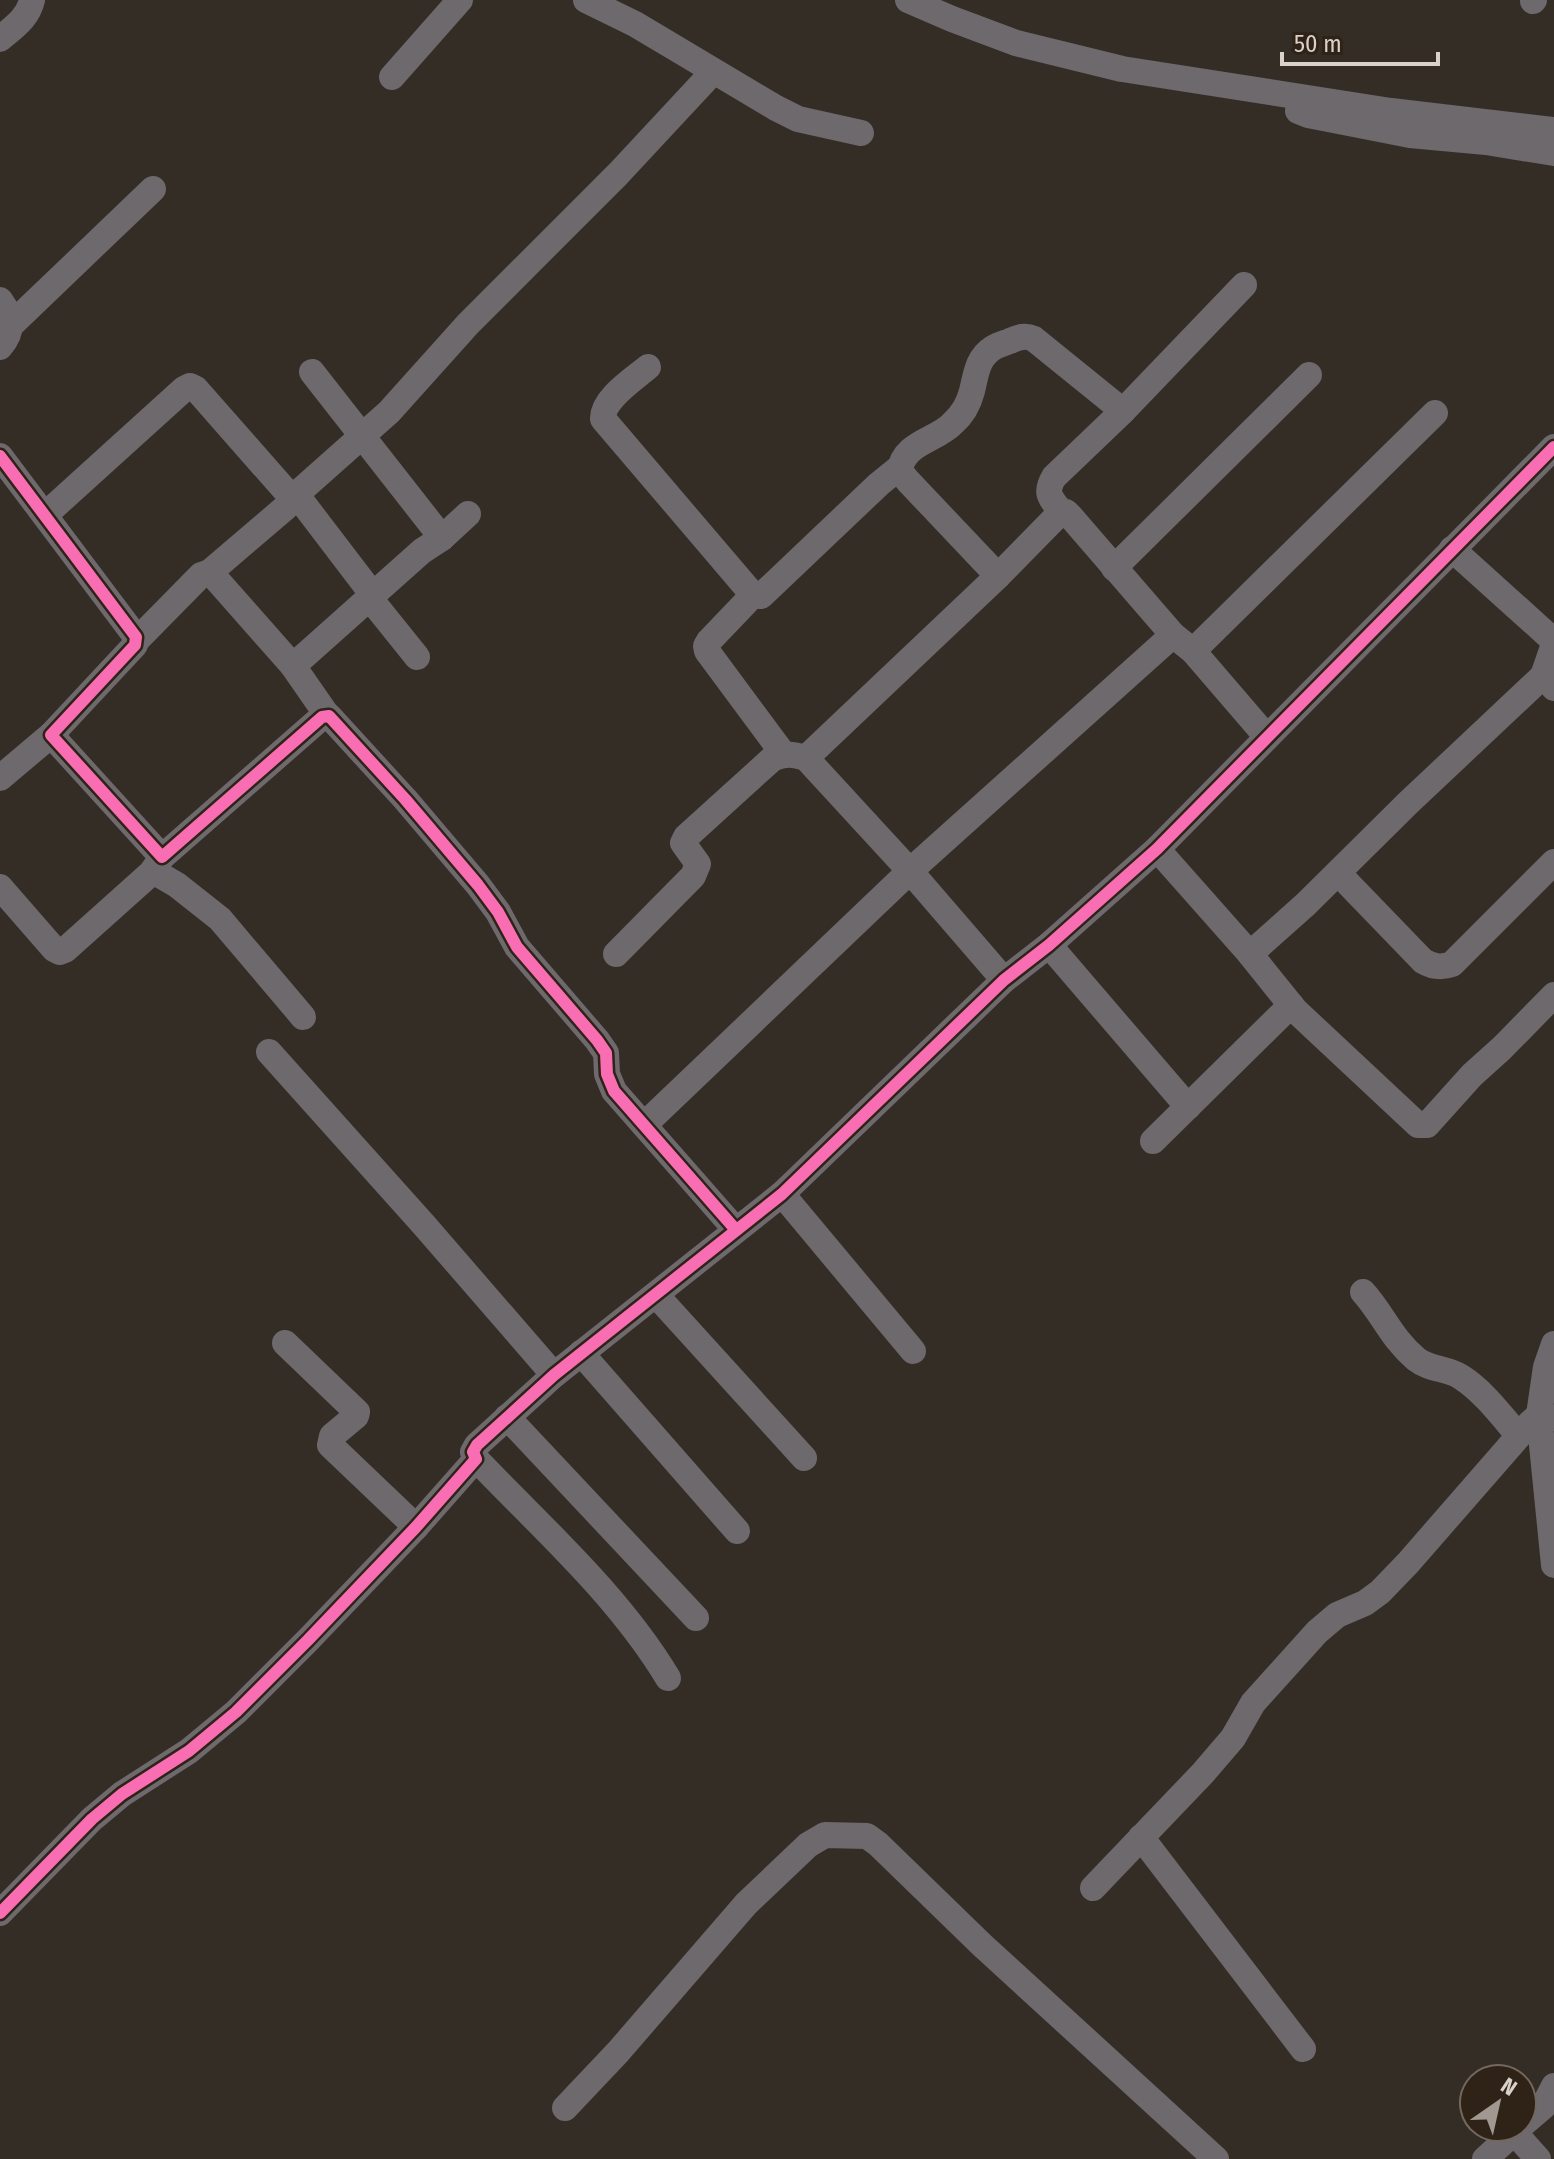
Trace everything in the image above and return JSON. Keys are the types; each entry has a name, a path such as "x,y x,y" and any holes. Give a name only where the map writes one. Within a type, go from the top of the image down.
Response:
{"street":[{"path":"0,39 21,21 30,10 32,0"},
{"path":"392,77 460,0"},
{"path":"586,0 635,24 798,119 861,133"},
{"path":"908,0 958,10 1016,43 1122,69 1391,111 1554,130"},
{"path":"0,778 51,735 201,575 210,572 286,507 293,497 389,412 468,324 618,174 713,72"},
{"path":"1288,95 1295,108 1308,115 1410,135 1486,142 1554,153"},
{"path":"6,336 153,189"},
{"path":"1244,285 1123,411 1054,477 1048,487 1061,512 1071,517 1267,737"},
{"path":"0,300 4,305 6,336"},
{"path":"648,367 610,400 603,410 603,419 753,595 761,596 900,467 904,457 915,447 951,426 971,394 977,368 992,349 1018,337 1034,339 1123,411"},
{"path":"312,372 442,538"},
{"path":"1114,568 1309,375"},
{"path":"45,515 190,386 293,497 373,595 372,601 417,657"},
{"path":"644,1125 910,871 1183,643 1435,413"},
{"path":"668,1678 615,1604 476,1459 473,1452 477,1445 554,1375 782,1194 1004,980 1049,945 1157,849 1554,447"},
{"path":"0,456 137,640"},
{"path":"900,467 908,481 998,576"},
{"path":"616,954 693,876 698,864 683,843 686,837 772,759 795,756 998,576 1061,512"},
{"path":"293,666 468,514"},
{"path":"1250,954 1408,803 1549,682 1544,671 1553,640 1452,549"},
{"path":"210,572 293,666 327,715 405,799 478,885 498,912 517,947 606,1053 607,1074 614,1091 736,1230"},
{"path":"753,595 709,641 707,651 795,756 910,871 1004,980"},
{"path":"0,887 54,949 60,952 65,950 327,715"},
{"path":"51,735 158,864 177,885 220,919 303,1017"},
{"path":"1157,849 1291,1005 1418,1125 1427,1125 1472,1075 1554,995"},
{"path":"1338,873 1423,961 1439,967 1452,964 1554,862"},
{"path":"1049,945 1188,1107"},
{"path":"1153,1141 1291,1005"},
{"path":"269,1052 554,1375"},
{"path":"782,1194 913,1351"},
{"path":"1363,1292 1393,1336 1415,1358 1467,1382 1518,1435"},
{"path":"656,1295 804,1458"},
{"path":"285,1343 357,1412 332,1436 330,1445 416,1527"},
{"path":"1554,1344 1546,1367 1554,1565"},
{"path":"581,1353 737,1531"},
{"path":"1093,1888 1203,1773 1233,1738 1253,1703 1317,1632 1337,1615 1365,1603 1380,1592 1518,1435 1546,1416"},
{"path":"507,1417 696,1618"},
{"path":"0,1913 92,1819 122,1794 189,1751 236,1712 416,1527 476,1459"},
{"path":"565,2108 777,1873 819,1837 867,1836 1005,1967 1216,2159"},
{"path":"1141,1837 1303,2049"},
{"path":"1538,2111 1554,2086"},
{"path":"1485,2159 1503,2143"}],"cycle path":[{"path":"0,1913 92,1819 122,1794 189,1751 236,1712 416,1527 476,1459 473,1452 477,1445 554,1375 782,1194 1004,980 1049,945 1157,849 1554,447"},
{"path":"0,456 136,637 135,645 51,735 162,857 322,717 329,716 478,885 498,912 517,947 606,1053 607,1074 614,1091 736,1230"}]}
